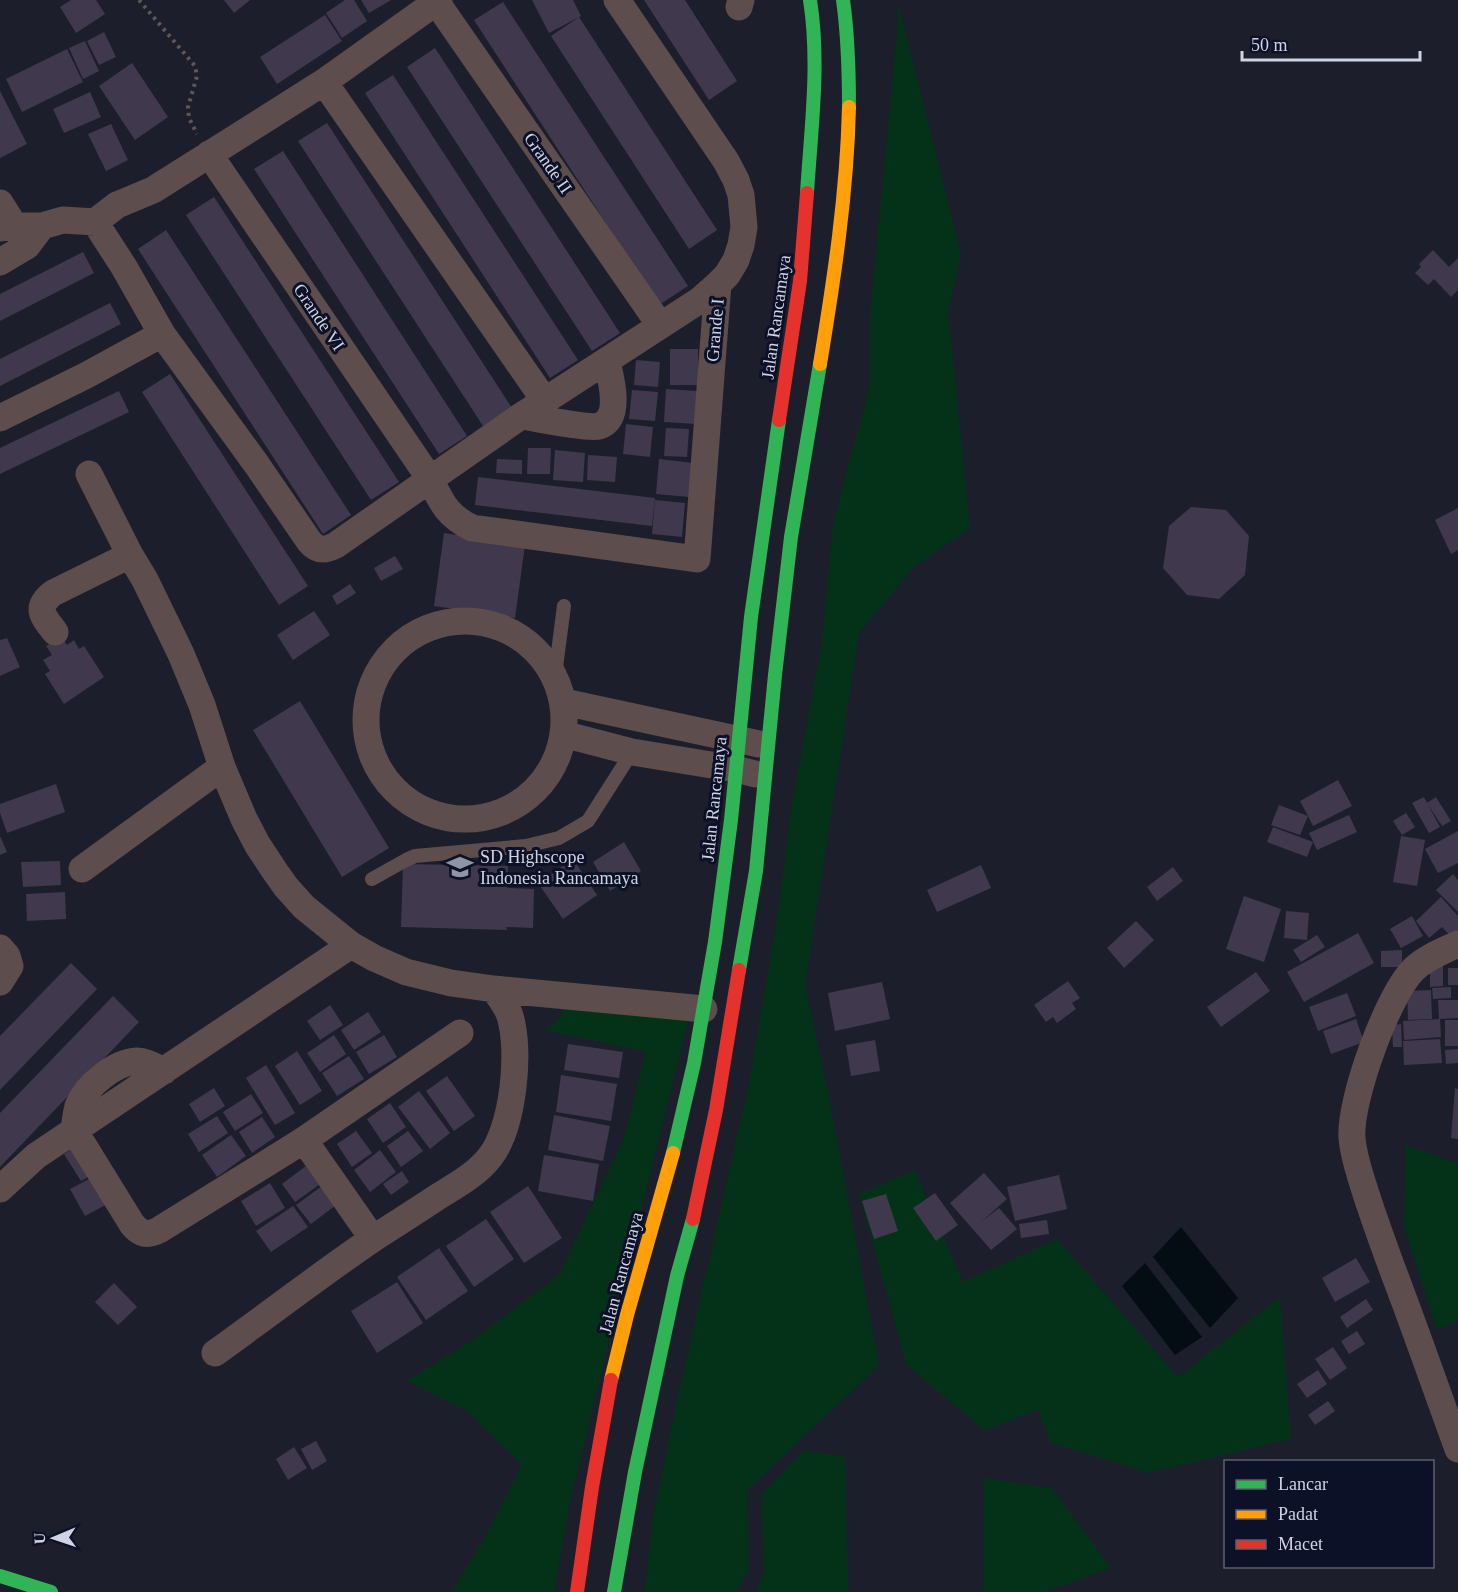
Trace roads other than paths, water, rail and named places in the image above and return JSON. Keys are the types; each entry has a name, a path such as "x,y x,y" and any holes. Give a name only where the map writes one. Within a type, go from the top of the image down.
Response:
{"main road":[{"name":"Jalan Rancamaya","path":"577,1592 593,1482 616,1360 655,1221 694,1064 723,885 755,586 804,249 816,63 810,0"},
{"path":"614,1592 635,1472 718,1099 750,913 791,537 835,273 843,207 848,149 849,65 843,0"},
{"path":"0,1576 51,1592"}],"street":[{"name":"Grande I","path":"617,0 726,161 739,187 743,210 744,227 736,260 718,284 697,559"},
{"path":"0,262 21,232 63,220 95,222 117,205 153,190 324,82 437,1"},
{"name":"Grande II","path":"437,1 660,325"},
{"path":"324,82 545,401"},
{"name":"Grande VI","path":"209,154 430,479 444,507 461,523 472,528 697,559"},
{"path":"0,203 21,232"},
{"path":"95,222 162,334 314,547 320,549 328,549 336,545 521,416 700,300 718,284"},
{"path":"0,418 85,376 162,334"},
{"path":"521,416 585,426 601,426 609,416 613,400 612,382 607,362"},
{"path":"89,474 181,654 202,705 222,767 253,836 286,887 304,906 351,945 406,972 452,983 494,989 704,1009"},
{"path":"55,632 42,612 41,605 45,599 130,555"},
{"path":"481,620 511,630 537,649 555,675 564,702 563,734 556,762 539,789 514,808 484,819 453,820 422,811 396,793 377,767 367,737 366,705 376,675 394,649 419,630 450,621 481,620"},
{"path":"564,702 768,746"},
{"path":"563,734 632,752 736,769 766,777"},
{"path":"82,869 222,767"},
{"path":"1456,1439 1371,1208 1356,1160 1352,1122 1372,1049 1392,1002 1414,969 1458,944"},
{"path":"0,1189 36,1156 351,945"},
{"path":"0,948 7,956 10,966 0,981"},
{"path":"215,1353 373,1239 461,1183 496,1149 503,1131 513,1085 516,1042 510,1016 494,989"},
{"path":"75,1130 132,1224 138,1231 152,1234 304,1140 460,1034"},
{"path":"304,1140 373,1239"}],"lane":[{"path":"555,675 564,606"},
{"path":"372,879 415,856 526,846 559,838 588,821 632,752"}],"place":[{"name":"SD Highscope Indonesia Rancamaya","path":"460,867"}]}
